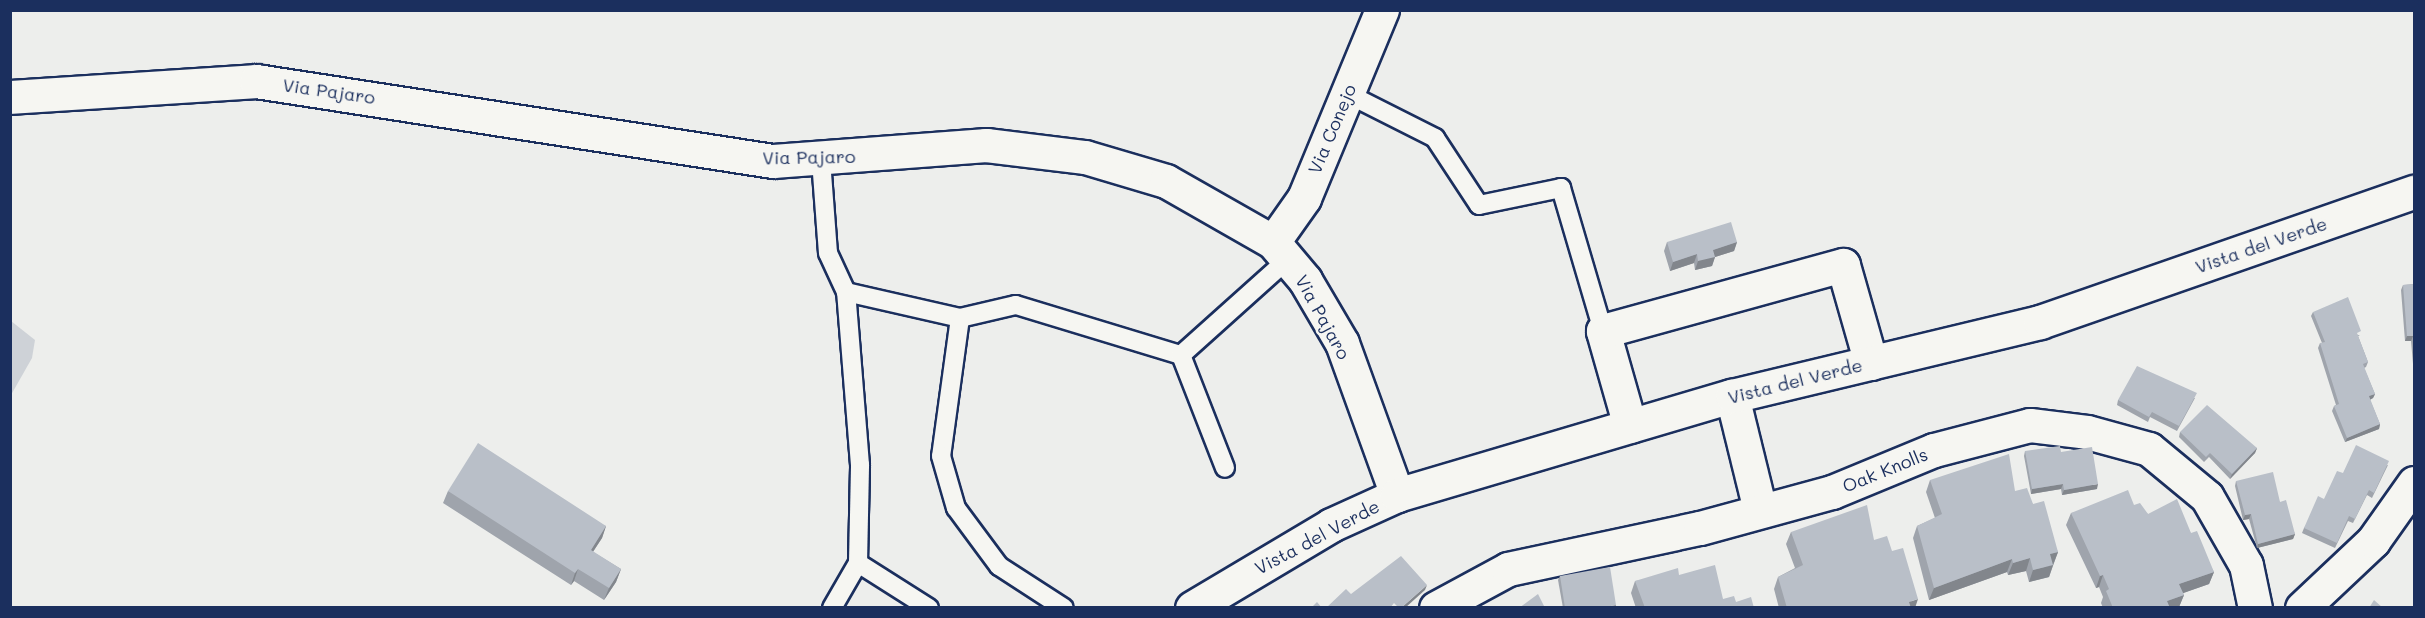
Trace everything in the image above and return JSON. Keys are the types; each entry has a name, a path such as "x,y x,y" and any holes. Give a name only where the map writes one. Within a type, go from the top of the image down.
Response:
{"street":[{"name":"Via Conejo","path":"1280,251 1382,10"},
{"name":"Via Pajaro","path":"10,97 256,81 773,161 821,160 986,145 1085,157 1166,181 1280,251 1305,280 1342,343 1397,495"},
{"name":"Vista del Verde","path":"1192,608 1331,525 1397,495 1732,396 2040,322 2415,192"},
{"path":"1630,426 1603,331 1843,265 1871,363"},
{"path":"1732,396 1760,510"},
{"name":"Oak Knolls","path":"1436,608 1508,569 1700,528 1832,492 1934,450 2030,425 2087,432 2149,449 2207,497 2246,565 2255,608"},
{"path":"2302,608 2373,541 2415,483"}],"lane":[{"path":"1346,93 1435,138 1479,205 1561,188 1603,331"},
{"path":"821,160 828,253 846,292 860,465 858,563 832,608"},
{"path":"1181,355 1280,251"},
{"path":"846,292 960,318 1016,305 1181,355"},
{"path":"960,318 941,456 956,508 999,566 1065,608"},
{"path":"1181,355 1225,468"},
{"path":"858,563 929,608"}],"shaded area":[{"path":"11,321 35,340 32,358 11,395"}],"building":[{"path":"1731,222 1737,242 1713,250 1715,257 1698,261 1697,254 1673,262 1667,242"},
{"path":"2415,284 2415,356 2413,336 2407,336 2403,285"},
{"path":"2348,297 2361,331 2357,333 2368,362 2363,364 2375,394 2369,396 2380,424 2347,438 2334,406 2339,404 2320,343 2325,342 2313,312"},
{"path":"2137,366 2197,393 2179,426 2152,412 2149,417 2118,400"},
{"path":"2207,405 2257,448 2232,474 2210,453 2206,457 2180,432"},
{"path":"478,443 606,526 591,550 621,569 609,588 578,569 575,573 448,491"},
{"path":"2356,445 2389,461 2374,493 2369,490 2355,519 2349,516 2337,543 2304,528 2318,496 2324,499 2337,471 2343,473"},
{"path":"2060,446 2061,452 2092,447 2098,484 2064,490 2063,484 2032,489 2025,451"},
{"path":"2009,454 2015,491 2027,488 2033,504 2044,501 2058,552 2050,554 2053,565 2033,570 2030,558 2013,563 2012,559 1934,588 1917,526 1942,514 1930,480"},
{"path":"2273,472 2280,502 2286,500 2295,534 2258,544 2251,514 2245,515 2236,481"},
{"path":"2128,490 2134,505 2140,503 2148,514 2177,499 2191,533 2197,531 2214,572 2179,584 2184,595 2167,601 2170,608 2113,608 2103,575 2100,576 2071,513"},
{"path":"1867,505 1874,540 1887,536 1892,551 1903,548 1918,599 1909,602 1911,608 1889,608 1889,606 1885,608 1787,608 1778,577 1803,565 1791,532"},
{"path":"1401,556 1427,585 1401,608 1394,603 1390,608 1326,608 1346,589 1351,594"},
{"path":"1715,565 1723,599 1734,596 1736,602 1751,597 1754,608 1645,608 1635,581 1678,568 1679,575"},
{"path":"1610,567 1616,605 1599,608 1565,608 1560,576"},
{"path":"1538,594 1545,608 1519,608"},
{"path":"2374,600 2383,608 2369,608"},
{"path":"1317,602 1322,608 1311,608"}]}
